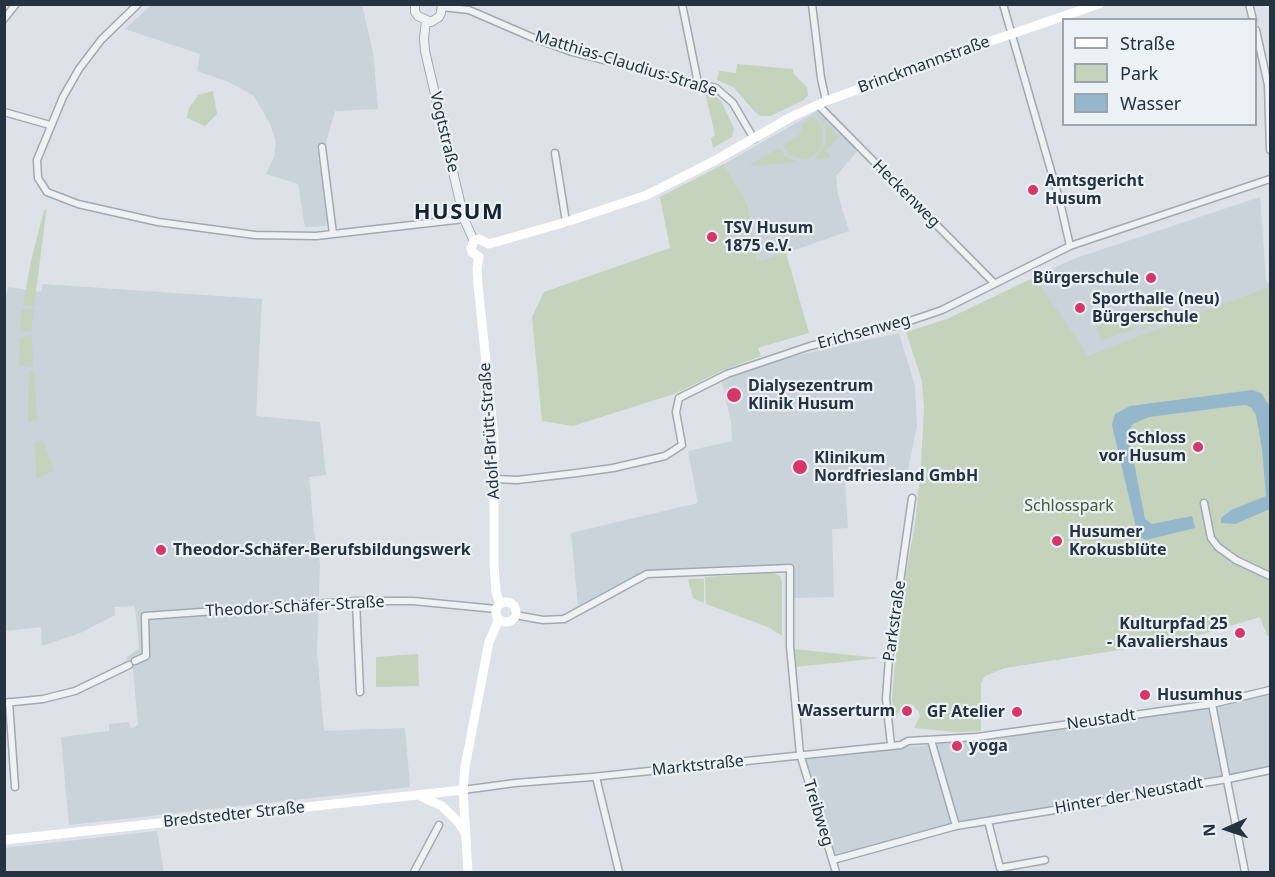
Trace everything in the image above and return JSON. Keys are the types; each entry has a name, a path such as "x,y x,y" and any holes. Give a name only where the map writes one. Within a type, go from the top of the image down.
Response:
{"main road":[{"name":"Brinckmannstraße","path":"754,139 791,117 822,103 1099,4"},
{"path":"489,244 647,195 754,139"},
{"path":"474,241 483,239 489,244"},
{"name":"Adolf-Brütt-Straße","path":"474,241 471,248 472,252 479,257 478,285 491,411 495,479 494,565 499,619"},
{"path":"479,257 487,255 489,244"},
{"path":"468,873 465,767 489,642 499,619 508,621 515,615 513,606 509,603 498,606"},
{"name":"Bredstedter Straße","path":"4,840 464,790"},
{"path":"417,796 433,800 442,806 459,823 467,839"}],"street":[{"path":"4,19 15,4"},
{"path":"138,4 111,28 90,54 63,97 50,125 37,160 36,171 39,183 52,195 158,222 255,235 316,236 464,219"},
{"path":"415,4 415,12 426,21"},
{"path":"682,4 698,82"},
{"path":"812,4 822,103"},
{"path":"1003,4 1060,202 1070,246"},
{"name":"Matthias-Claudius-Straße","path":"426,21 430,22 439,17 442,6 469,10 536,39 572,51 717,88 728,96 754,139"},
{"name":"Vogtstraße","path":"426,21 424,44 464,219 474,241"},
{"path":"1257,35 1268,85 1270,150"},
{"name":"Heckenweg","path":"822,103 994,283"},
{"path":"4,112 50,125"},
{"path":"321,147 333,234"},
{"path":"555,153 566,222"},
{"name":"Erichsenweg","path":"495,479 517,480 586,472 665,456 682,445 676,412 679,398 727,374 790,352 898,325 942,310 1070,246 1270,179"},
{"name":"Parkstraße","path":"891,745 886,699 889,658 912,498"},
{"path":"1204,503 1212,538 1218,547 1236,560 1270,576"},
{"name":"Treibweg","path":"515,615 543,620 564,619 647,574 790,568 790,646 800,754 836,873"},
{"path":"356,601 360,692"},
{"name":"Theodor-Schäfer-Straße","path":"7,702 43,699 75,691 146,656 145,616 356,601 413,601 498,606"},
{"name":"Neustadt","path":"931,740 1016,732 1212,704 1270,690"},
{"path":"7,702 15,787"},
{"path":"1212,704 1245,873"},
{"path":"931,740 956,826"},
{"name":"Marktstraße","path":"464,790 931,740"},
{"name":"Hinter der Neustadt","path":"832,860 956,826 1270,770"},
{"path":"596,777 619,873"},
{"path":"988,821 1000,868 1045,860"},
{"path":"414,873 440,825"}],"shaded area":[{"path":"151,5 362,5 373,52 378,109 335,111 325,146 317,147 328,223 326,226 305,227 298,184 266,174 274,157 276,141 270,124 254,96 229,82 197,71 200,54 125,29"},
{"path":"817,111 858,150 836,176 838,195 849,231 757,261 748,206 724,164"},
{"name":"Bürgerschule","path":"1260,197 1266,280 1270,286 1087,357 1035,277 1076,258"},
{"name":"Theodor-Schäfer-Berufsbildungswerk","path":"43,284 262,299 256,416 320,422 326,475 309,477 314,532 320,564 317,653 324,731 405,728 410,787 69,825 61,737 109,731 109,724 129,722 131,729 138,725 133,669 126,658 139,648 135,606 114,607 115,615 80,633 42,646 41,627 5,631 4,305 8,287 41,292"},
{"name":"Klinikum Nordfriesland GmbH","path":"899,333 915,386 917,425 907,476 845,483 848,528 832,529 834,597 794,598 792,564 644,571 578,606 571,533 698,503 688,451 732,441 731,422 721,378 798,355"},
{"path":"1270,691 1270,768 1230,777 1214,705"},
{"path":"1210,706 1226,778 957,825 934,743"},
{"path":"930,745 954,825 834,858 804,758"},
{"path":"157,831 164,872 5,872 5,848"}],"green space":[{"path":"737,64 793,69 793,73 807,87 808,95 804,100 770,116 761,116 733,87 717,80 719,71 736,73"},
{"path":"213,91 217,114 205,126 187,118 189,108 198,95"},
{"path":"705,92 710,92 721,101 734,128 732,137 713,148 711,138 715,135"},
{"path":"815,116 823,131 823,142 817,153 807,159 788,153 783,146 799,135 804,123"},
{"path":"819,116 839,137 826,151 829,158 814,160 826,142 826,130"},
{"path":"779,148 785,156 798,162 748,166"},
{"path":"724,164 748,206 757,261 786,253 809,333 758,348 761,356 719,372 674,394 573,426 542,421 532,317 544,292 670,248 660,197"},
{"path":"44,210 47,210 34,306 23,305 31,261"},
{"name":"Schlosspark","path":"1035,277 1088,356 1270,286 1270,636 1267,636 1260,617 1183,640 1005,668 985,676 981,683 981,731 956,732 914,728 920,716 919,712 913,705 904,704 896,717 892,699 900,604 915,525 924,408 922,381 906,332 947,319"},
{"path":"1163,293 1169,320 1141,330 1141,315 1147,303"},
{"path":"1128,308 1135,329 1101,340 1094,319"},
{"path":"22,309 34,309 31,331 20,331"},
{"path":"32,335 33,366 19,366 20,338"},
{"path":"29,370 34,371 37,420 28,422"},
{"path":"43,440 54,471 36,478 35,442"},
{"path":"773,573 780,576 782,583 782,636 768,627 706,604 705,577"},
{"path":"688,579 704,579 704,603 693,598"},
{"path":"795,649 879,658 796,667"},
{"path":"418,654 419,686 376,687 376,657"}],"water":[{"path":"1252,390 1261,393 1270,407 1270,509 1235,524 1221,523 1221,518 1231,510 1266,496 1262,449 1256,415 1251,407 1245,405 1149,417 1133,424 1128,432 1145,519 1152,524 1192,516 1195,528 1146,540 1138,536 1112,425 1115,414 1130,406"}],"place":[{"name":"Amtsgericht Husum","path":"1033,190"},
{"name":"TSV Husum 1875 e.V.","path":"712,237"},
{"name":"Bürgerschule","path":"1151,278"},
{"name":"Sporthalle (neu) Bürgerschule","path":"1080,308"},
{"name":"Dialysezentrum Klinik Husum","path":"734,395"},
{"name":"Schloss vor Husum","path":"1198,447"},
{"name":"Klinikum Nordfriesland GmbH","path":"800,467"},
{"name":"Husumer Krokusblüte","path":"1057,541"},
{"name":"Theodor-Schäfer-Berufsbildungswerk","path":"161,550"},
{"name":"Kulturpfad 25 - Kavaliershaus","path":"1240,633"},
{"name":"Husumhus","path":"1145,695"},
{"name":"Wasserturm","path":"907,711"},
{"name":"GF Atelier","path":"1017,712"},
{"name":"yoga","path":"957,746"}],"district":[{"name":"HUSUM","path":"459,213"}]}
